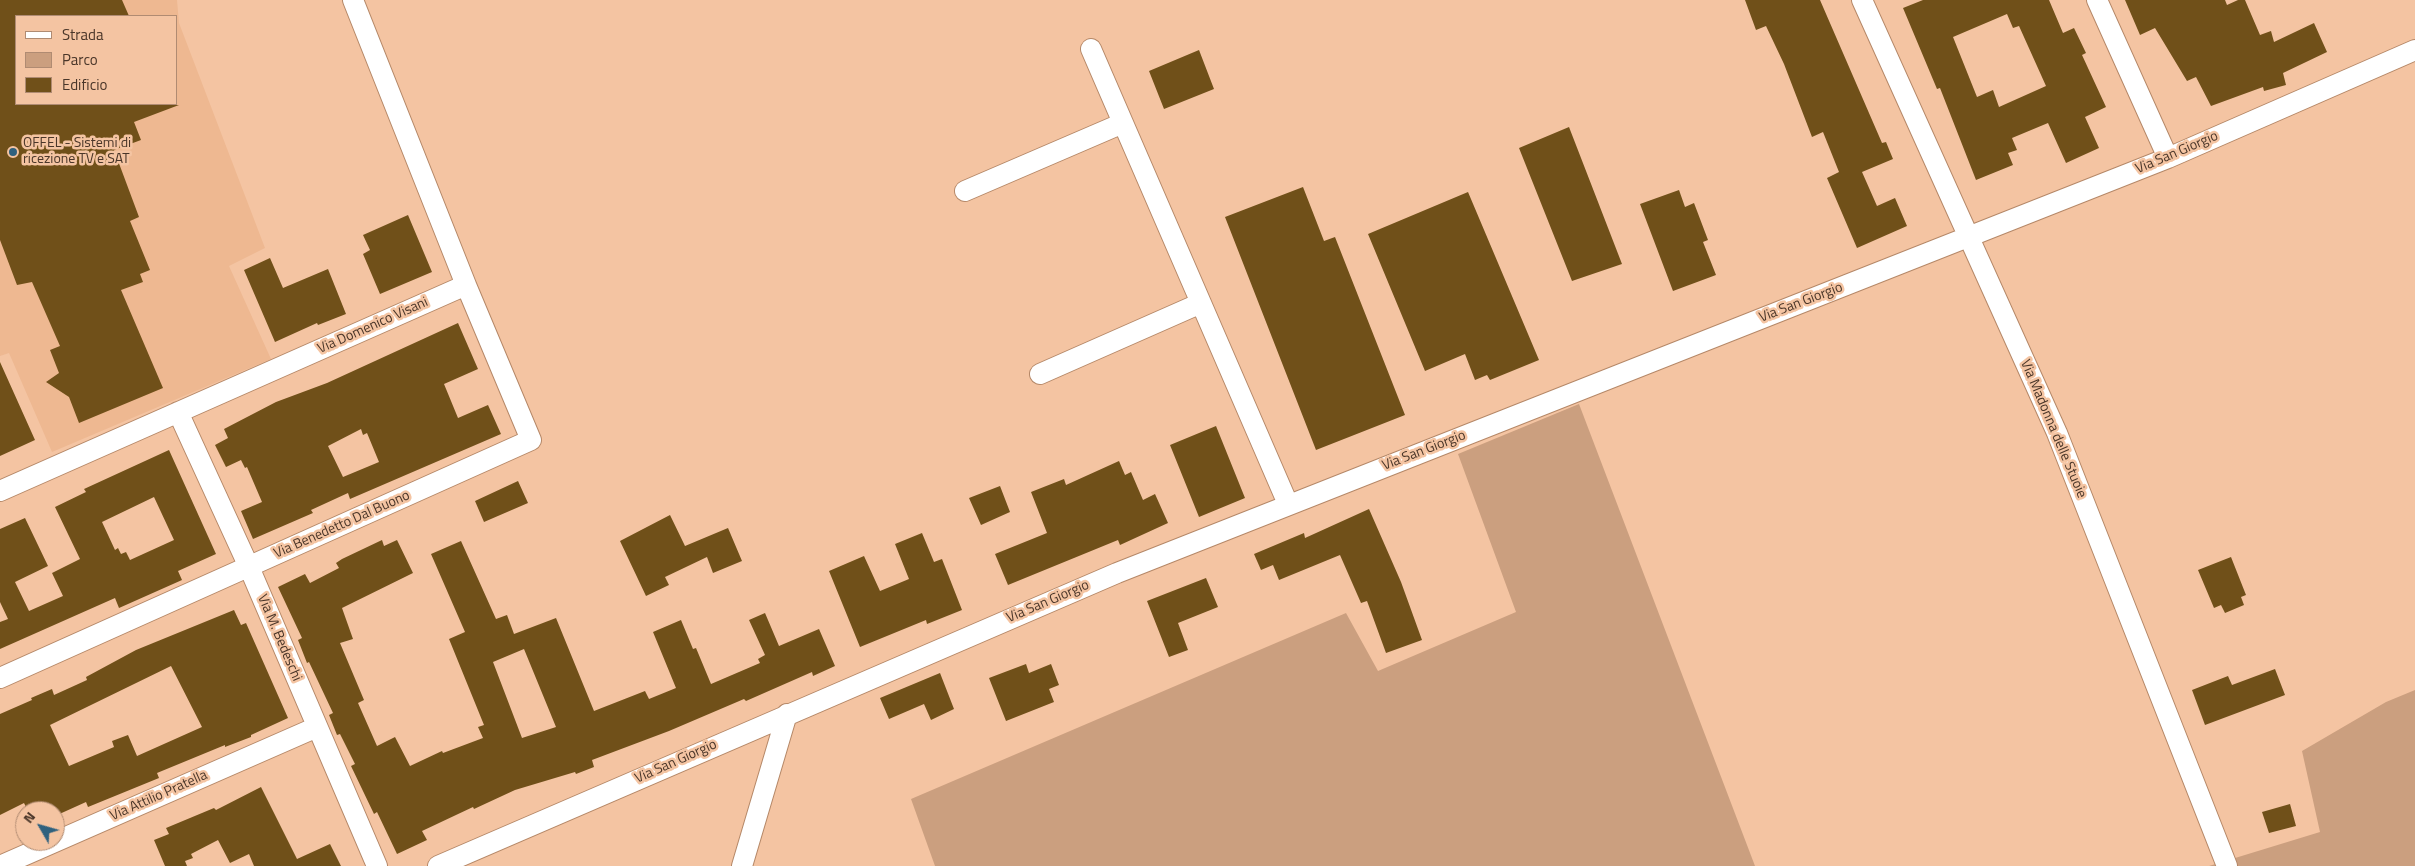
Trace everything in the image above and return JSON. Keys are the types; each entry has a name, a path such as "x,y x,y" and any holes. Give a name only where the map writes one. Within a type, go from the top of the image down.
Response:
{"street":[{"path":"353,0 466,285"},
{"name":"Via Madonna delle Stuoie","path":"1862,0 2057,433 2227,866"},
{"path":"2097,0 2168,158"},
{"path":"1090,49 1288,504"},
{"name":"Via San Giorgio","path":"438,866 1118,572 2168,158 2415,50"},
{"path":"965,191 1123,123"},
{"name":"Via Domenico Visani","path":"0,491 466,285"},
{"name":"Via Benedetto Dal Buono","path":"0,678 531,440 466,285"},
{"path":"1040,374 1201,303"},
{"name":"Via M. Bedeschi","path":"178,412 249,567 377,866"},
{"path":"742,866 787,714"},
{"name":"Via Attilio Pratella","path":"0,866 317,727"}],"shaded area":[{"path":"0,0 177,0 179,23 265,248 229,266 271,359 52,452 9,353 0,356"}],"green space":[{"path":"1579,404 1755,866 935,866 911,799 1346,613 1378,671 1516,612 1458,454"},
{"path":"2415,690 2415,866 2209,866 2320,832 2302,751 2386,702"}],"building":[{"path":"0,0 122,0 129,15 15,15 15,105 179,105 134,122 141,140 114,150 139,217 130,221 150,270 140,274 143,282 121,290 163,388 79,423 69,397 46,382 59,373 50,350 60,346 32,282 17,285 0,240"},
{"path":"1745,0 1820,0 1882,143 1886,142 1893,159 1862,172 1877,206 1895,198 1907,226 1857,248 1827,178 1839,172 1823,132 1812,137 1784,64 1766,26 1756,30"},
{"path":"1923,0 2049,0 2063,33 2074,28 2086,53 2082,55 2106,107 2085,117 2099,148 2066,163 2048,123 2012,138 2017,150 2008,153 2013,165 1976,180 1940,88 1937,89 1903,8","holes":["2007,14 2013,28 2019,26 2046,86 1999,107 1993,90 1977,97 1953,37"]},
{"path":"2125,0 2225,0 2227,5 2238,0 2245,0 2260,35 2271,31 2274,42 2314,23 2327,52 2283,73 2286,85 2264,91 2263,87 2211,106 2196,77 2187,81 2155,28 2140,35"},
{"path":"1199,50 1214,89 1164,109 1149,71"},
{"path":"1569,127 1622,264 1572,281 1519,148"},
{"path":"1303,187 1324,241 1335,237 1405,415 1316,450 1225,217"},
{"path":"1679,190 1685,207 1694,203 1708,240 1703,242 1716,275 1673,291 1640,204"},
{"path":"1468,192 1539,360 1490,380 1487,375 1475,380 1465,354 1425,371 1368,234"},
{"path":"408,215 432,272 380,294 363,254 370,250 363,235"},
{"path":"270,258 283,288 328,269 346,314 318,325 317,323 275,342 244,270"},
{"path":"458,323 478,369 444,384 458,418 488,405 501,434 350,499 348,493 311,510 313,513 253,539 241,511 262,502 247,467 245,468 241,460 226,467 215,445 228,438 224,429 276,402 327,383","holes":["361,429 363,435 367,433 379,462 343,477 328,446"]},
{"path":"0,362 35,440 0,456"},
{"path":"1216,426 1245,498 1199,517 1170,445"},
{"path":"169,450 216,554 178,571 182,580 119,608 115,598 0,649 0,622 8,619 0,602 0,529 25,518 48,566 15,582 29,611 63,596 52,573 80,559 55,507 86,492 84,489","holes":["154,497 174,540 130,560 126,552 121,554 118,548 115,550 102,522"]},
{"path":"1119,461 1125,475 1131,472 1143,500 1155,494 1168,523 1120,545 1118,540 1008,585 995,554 1047,533 1031,492 1064,479 1066,485"},
{"path":"518,481 528,503 484,522 475,501"},
{"path":"1000,486 1010,512 981,525 969,498"},
{"path":"1369,509 1401,582 1422,640 1386,653 1367,601 1361,603 1340,555 1279,580 1273,565 1261,570 1254,554 1304,533 1305,538"},
{"path":"670,515 685,546 728,528 742,561 713,573 707,557 665,577 669,585 646,596 620,541"},
{"path":"922,533 934,562 942,559 962,610 927,624 926,620 860,647 829,571 864,556 880,591 909,579 895,544"},
{"path":"382,540 384,546 397,540 413,573 342,608 353,639 340,643 364,700 358,703 377,746 395,737 410,766 442,751 443,753 483,738 478,727 484,725 449,639 465,632 431,554 461,541 496,619 507,615 514,634 556,618 594,711 645,691 649,699 676,688 653,632 681,620 693,649 696,648 711,684 760,663 758,659 765,655 749,620 765,613 779,646 819,629 835,666 813,676 812,672 746,701 744,699 669,731 592,760 594,767 576,774 575,772 515,790 474,809 473,807 422,831 427,840 397,854 377,812 374,814 351,766 355,764 340,734 337,735 329,715 333,713 309,662 307,663 298,640 302,638 278,587 305,574 310,583 339,568 336,563","holes":["524,649 556,727 522,738 493,662"]},
{"path":"2231,557 2246,595 2241,597 2244,605 2225,613 2221,605 2214,608 2198,570"},
{"path":"1206,578 1218,607 1178,623 1188,650 1169,657 1147,601"},
{"path":"234,610 241,625 246,623 288,718 251,735 251,737 225,747 225,745 157,773 159,778 88,807 86,802 65,811 65,801 15,801 15,808 0,815 0,714 52,689 54,695 87,680 86,677 136,650","holes":["171,666 202,727 137,756 128,735 112,741 114,747 69,766 50,725"]},
{"path":"1026,664 1029,673 1051,664 1059,685 1049,689 1054,702 1006,721 989,678"},
{"path":"2275,669 2285,695 2205,725 2192,690 2228,676 2232,685"},
{"path":"940,673 954,709 931,720 924,704 889,719 880,698"},
{"path":"261,787 297,859 330,844 341,866 254,866 249,854 230,863 218,840 191,854 193,858 185,861 187,866 165,866 154,840 169,834 166,828 214,808 216,810"},
{"path":"2290,804 2296,826 2269,833 2262,812"}],"place":[{"name":"OFFEL - Sistemi di ricezione TV e SAT","path":"13,152"}]}
